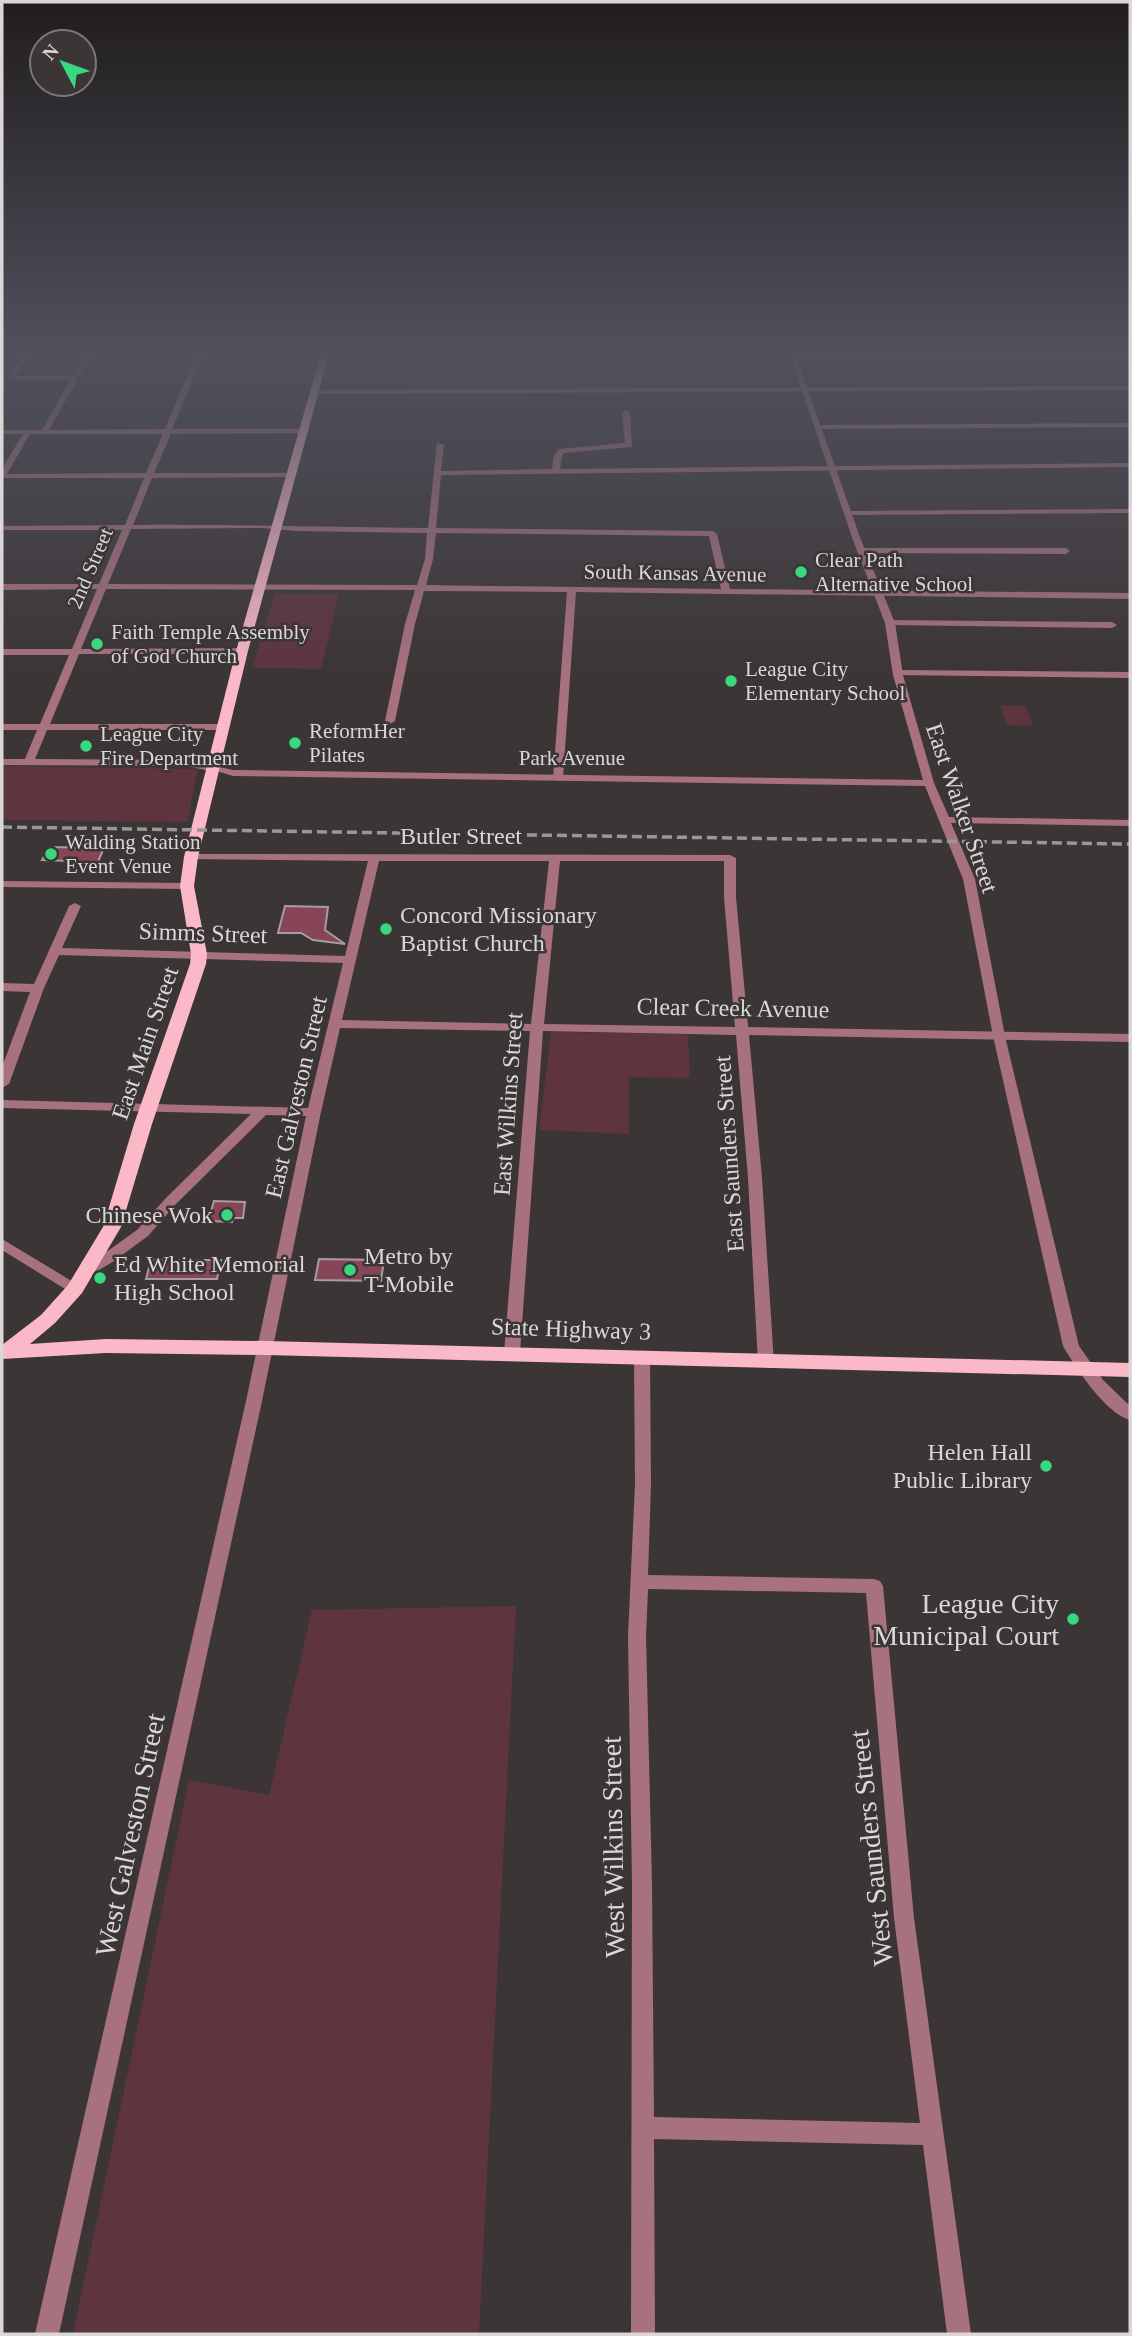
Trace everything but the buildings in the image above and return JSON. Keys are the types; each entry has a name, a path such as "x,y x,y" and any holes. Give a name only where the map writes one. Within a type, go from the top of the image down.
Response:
{"main road":[{"name":"East Main Street","path":"4,1352 48,1319 80,1281 112,1227 199,954 187,886 191,856 215,769 242,651 297,459"},
{"name":"State Highway 3","path":"4,1352 106,1346 265,1348 512,1353 766,1363 1130,1370"}],"street":[{"path":"2,476 12,459"},
{"name":"2nd Street","path":"29,762 155,459"},
{"path":"390,721 429,559 438,459"},
{"path":"556,472 558,459"},
{"name":"East Walker Street","path":"829,459 861,551 890,623 898,673 929,783 969,879 999,1036 1071,1346 1084,1369 1105,1394 1130,1414"},
{"path":"437,473 1130,465"},
{"path":"2,476 292,475"},
{"path":"848,513 1130,511"},
{"path":"2,528 278,528 713,534 726,591"},
{"path":"861,551 1066,551"},
{"name":"South Kansas Avenue","path":"2,587 261,586 1130,596"},
{"path":"558,778 565,647 572,590"},
{"path":"890,623 1112,625"},
{"path":"2,652 242,651"},
{"path":"898,673 1130,675"},
{"path":"2,727 224,727"},
{"name":"Park Avenue","path":"2,762 186,763 233,774 929,783"},
{"path":"945,820 1130,824"},
{"name":"Butler Street","path":"191,856 730,858"},
{"name":"East Galveston Street","path":"265,1348 314,1112 374,857"},
{"name":"East Wilkins Street","path":"512,1353 537,1027 555,858"},
{"name":"East Saunders Street","path":"730,858 730,897 755,1178 766,1363"},
{"path":"2,884 187,886"},
{"path":"2,1084 38,988 75,906"},
{"name":"Simms Street","path":"56,951 350,960"},
{"path":"2,987 38,988"},
{"name":"Clear Creek Avenue","path":"335,1024 1130,1038"},
{"path":"2,1104 314,1112"},
{"path":"2,1244 80,1281 162,1216 170,1202 263,1110"},
{"name":"West Galveston Street","path":"47,2334 265,1348"},
{"name":"West Wilkins Street","path":"642,1358 641,1582 637,1636 643,2334"},
{"name":"West Saunders Street","path":"641,1582 874,1586 904,1918 959,2334"},
{"path":"643,2128 933,2134"}],"shaded area":[{"path":"275,594 339,594 321,669 252,668"},
{"path":"1000,706 1026,706 1033,726 1007,725"},
{"path":"2,766 197,771 188,822 2,820"},
{"path":"551,1032 688,1034 690,1078 629,1077 629,1134 539,1130"},
{"path":"516,1606 479,2334 73,2334 189,1780 269,1795 312,1610"}],"railway":[{"path":"2,827 1130,844"}],"place":[{"name":"Clear Path Alternative School","path":"801,572"},
{"name":"Faith Temple Assembly of God Church","path":"97,644"},
{"name":"League City Elementary School","path":"731,681"},
{"name":"ReformHer Pilates","path":"295,743"},
{"name":"League City Fire Department","path":"86,746"},
{"name":"Walding Station Event Venue","path":"51,854"},
{"name":"Concord Missionary Baptist Church","path":"386,929"},
{"name":"Chinese Wok","path":"227,1215"},
{"name":"Metro by T-Mobile","path":"350,1270"},
{"name":"Ed White Memorial High School","path":"100,1278"},
{"name":"Helen Hall Public Library","path":"1046,1466"},
{"name":"League City Municipal Court","path":"1073,1619"}]}
